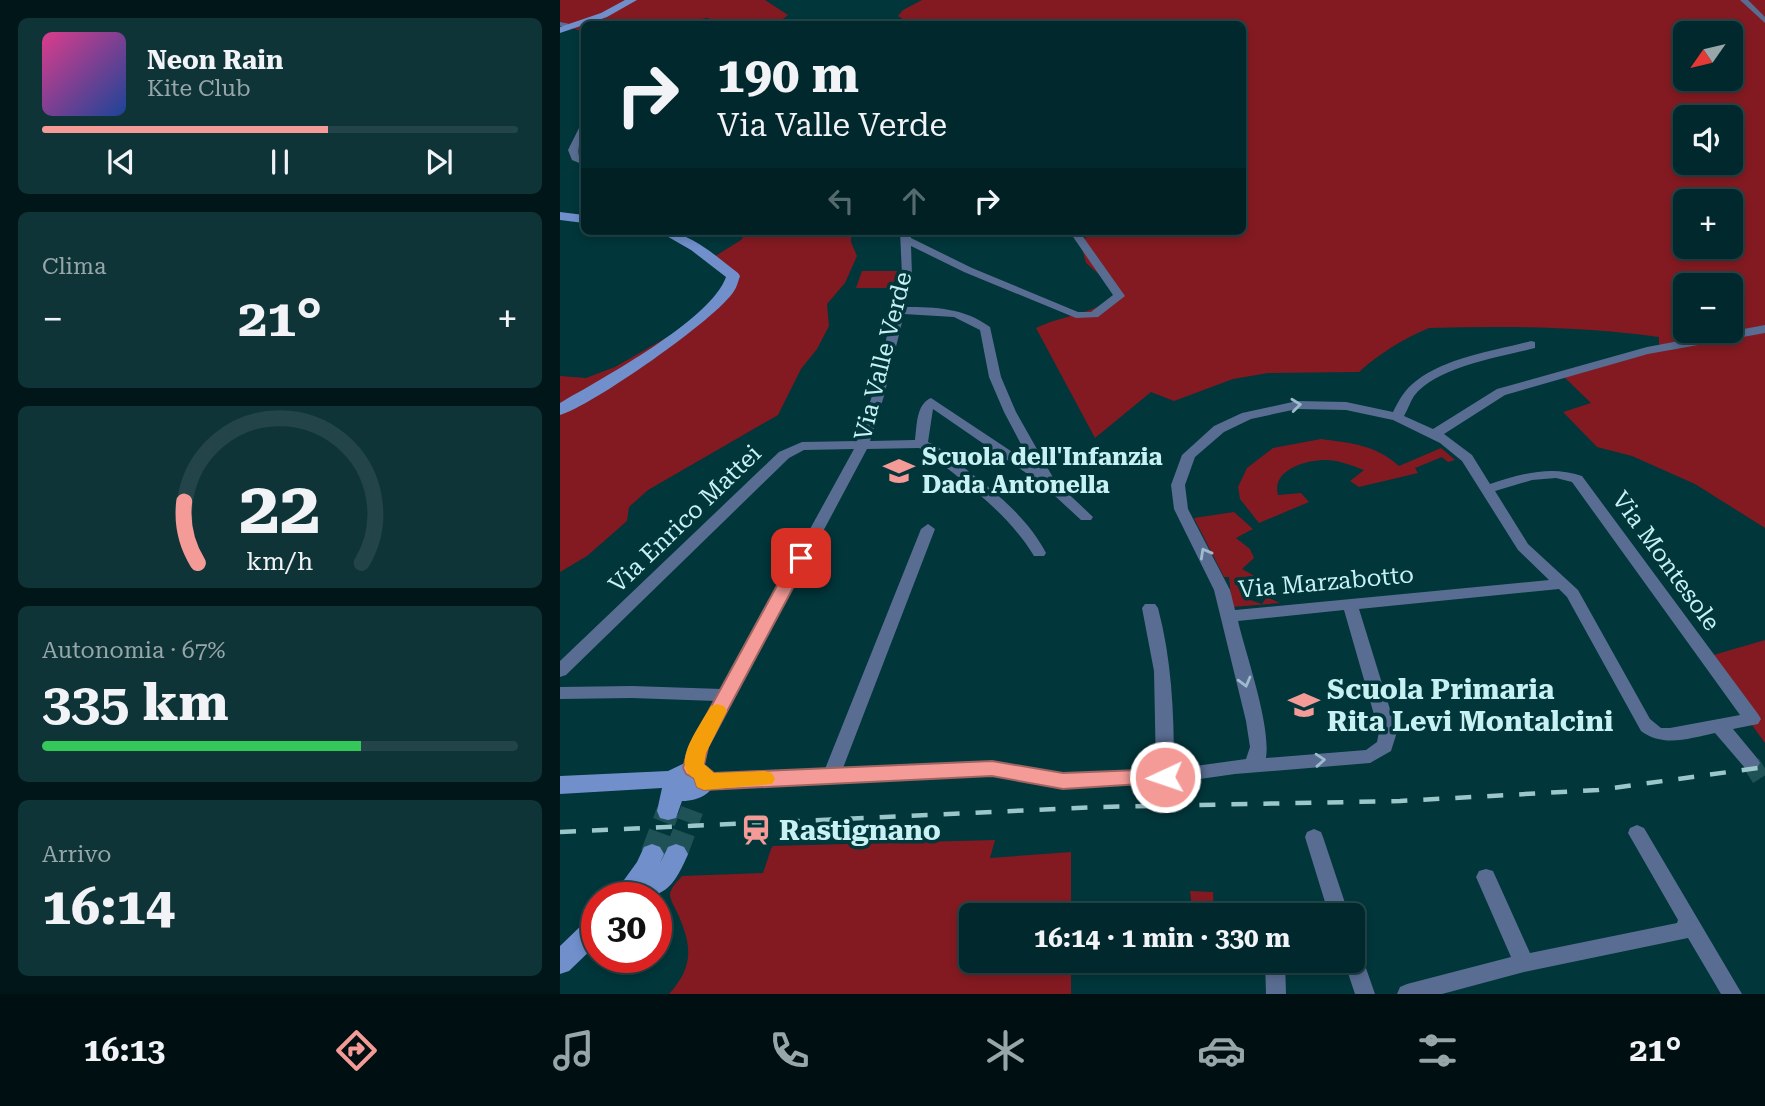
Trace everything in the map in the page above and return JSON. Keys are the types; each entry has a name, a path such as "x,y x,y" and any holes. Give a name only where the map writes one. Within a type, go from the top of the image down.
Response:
{"street":[{"path":"583,21 604,15 632,0"},
{"path":"1744,0 1765,21"},
{"path":"562,27 581,22"},
{"path":"581,133 573,150 575,158 581,161"},
{"path":"560,216 581,216"},
{"path":"560,410 689,327 714,308 731,289 733,276 686,241 673,235"},
{"name":"Via Valle Verde","path":"905,235 957,265 1076,315 1094,315 1119,296 1077,235"},
{"name":"Via Valle Verde","path":"667,811 689,786 698,747 862,446 878,396 907,275 905,235"},
{"path":"898,310 950,313 974,320 986,329 995,377 1010,412 1049,483"},
{"path":"1435,434 1489,397 1509,389 1647,351 1765,330"},
{"path":"1397,417 1410,394 1430,378 1463,364 1531,345"},
{"path":"1039,553 1028,534 1016,521 932,449 921,444 928,403 932,402 1049,483 1086,517"},
{"name":"Via Marzabotto","path":"1563,584 1228,616 1215,572 1181,509 1178,485 1189,455 1207,437 1233,421 1285,406 1337,405 1397,417 1435,434 1467,458 1523,547 1563,584 1573,594 1644,724 1660,735 1720,725"},
{"name":"Via Enrico Mattei","path":"560,671 784,455 802,446 921,444"},
{"name":"Via Montesole","path":"1487,489 1549,474 1562,474 1577,479 1752,719 1720,725"},
{"path":"832,775 928,529"},
{"path":"560,785 689,786 832,775 992,768 1063,781 1165,777 1252,765 1370,756 1385,746 1388,732 1350,605"},
{"path":"1150,608 1160,650 1164,684 1165,777"},
{"path":"1228,616 1255,721 1259,747 1258,757 1252,765"},
{"path":"560,692 726,695"},
{"path":"1720,725 1751,764"},
{"path":"1637,833 1732,994"},
{"path":"1314,837 1335,903"},
{"path":"635,882 647,867 652,854"},
{"path":"656,882 669,871 676,854"},
{"path":"1486,877 1524,963"},
{"path":"1407,994 1524,963 1686,930 1688,919"},
{"path":"560,963 581,943"},
{"path":"1275,973 1276,994"},
{"path":"1358,973 1365,994"}],"shaded area":[{"path":"560,0 765,0 788,15 783,19 767,21 716,21 707,18 692,21 581,21 581,31 560,24"},
{"path":"922,0 1765,0 1765,528 1695,484 1632,456 1597,447 1563,412 1591,403 1562,375 1659,348 1659,337 1544,328 1429,328 1392,347 1359,372 1268,373 1233,379 1174,401 1151,392 1095,438 1036,328 1097,307 1114,296 1110,284 1086,263 1080,241 1090,235 1246,235 1246,21 906,21 898,16 903,10"},
{"path":"744,235 851,235 857,256 845,283 827,304 829,326 817,349 801,369 778,415 648,490 629,507 627,521 587,556 560,572 560,376 586,378 615,367 678,331 724,294 728,274 709,260 741,240"},
{"path":"862,271 897,271 892,288 856,288"},
{"path":"1321,439 1372,449 1399,466 1441,448 1455,460 1448,462 1442,457 1415,468 1418,473 1359,487 1350,481 1364,470 1359,468 1330,460 1300,464 1280,479 1277,486 1278,495 1301,493 1309,502 1259,523 1240,499 1238,487 1247,468 1273,448"},
{"path":"1234,512 1253,529 1236,538 1250,549 1254,558 1242,569 1260,579 1241,597 1262,604 1267,597 1280,603 1232,607 1229,577 1224,577 1194,518"},
{"path":"1765,640 1765,743 1703,658"},
{"path":"995,840 990,858 1071,852 1071,903 959,903 959,973 1071,973 1071,994 669,994 683,974 688,956 686,936 672,901 673,887 682,876 763,873 772,846"},
{"path":"1190,891 1213,892 1213,903 1192,903"}],"tunnel":[{"path":"1751,763 1765,785"},
{"path":"676,854 692,810"},
{"path":"652,854 668,811"}],"railway":[{"path":"560,832 1099,807 1400,801 1598,790 1765,767"}],"slow traffic":[{"path":"717,711 696,753 693,768 702,771 704,782 765,779"}],"place":[{"name":"Scuola dell'Infanzia Dada Antonella","path":"899,471"},
{"name":"Scuola Primaria Rita Levi Montalcini","path":"1304,705"},
{"name":"Rastignano","path":"756,830"}],"route":[{"path":"801,558 698,747 693,768 702,771 704,782 992,768 1063,781 1165,777"}]}
